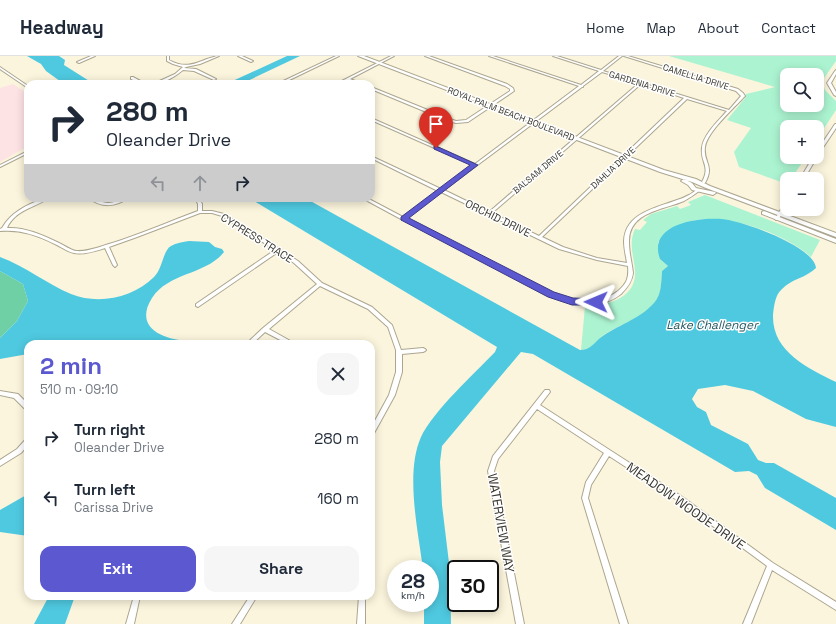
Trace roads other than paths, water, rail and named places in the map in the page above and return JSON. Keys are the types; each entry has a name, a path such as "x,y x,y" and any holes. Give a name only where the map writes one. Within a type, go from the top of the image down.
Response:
{"street":[{"path":"78,62 94,56"},
{"path":"168,56 167,58 169,62 195,70 216,79"},
{"path":"164,80 176,75 184,67 199,64 218,56"},
{"path":"239,56 252,61"},
{"path":"287,80 338,56"},
{"name":"ROYAL PALM BEACH BOULEVARD","path":"360,56 778,216 836,241"},
{"path":"348,79 393,56"},
{"path":"375,90 456,122 467,121 512,91 510,87 426,56"},
{"path":"490,56 582,86"},
{"name":"GARDENIA DRIVE","path":"554,56 730,111"},
{"path":"404,219 622,56"},
{"name":"CAMELLIA DRIVE","path":"625,56 739,91 743,96 704,145 704,155 708,168 707,175 699,186"},
{"path":"0,68 24,84"},
{"path":"836,71 829,83 836,95"},
{"path":"132,78 136,80"},
{"name":"BALSAM DRIVE","path":"489,214 641,83"},
{"name":"DAHLIA DRIVE","path":"540,238 686,98"},
{"path":"375,121 475,165"},
{"path":"824,143 836,124"},
{"path":"0,166 24,155"},
{"name":"ORCHID DRIVE","path":"375,159 574,253 629,265"},
{"path":"372,202 551,294 572,302 596,302 617,295 629,280 631,273 627,237 631,225 654,208 680,202 691,195 699,186"},
{"path":"2,229 16,214 39,202"},
{"path":"99,202 105,205 116,204 119,202"},
{"path":"199,202 200,212"},
{"name":"CYPRESS TRACE","path":"2,229 35,233 74,252 87,252 107,247 200,212 212,212 223,215 305,269 320,284 378,314 394,334 399,352 396,383 392,395 375,426"},
{"name":"ROYAL PALM BEACH BOULEVARD","path":"778,216 836,235"},
{"path":"107,247 115,265"},
{"path":"198,305 278,250"},
{"path":"253,340 320,284"},
{"path":"265,329 285,340"},
{"path":"399,352 423,350"},
{"name":"WATERVIEW WAY","path":"520,624 491,471 495,458 547,392"},
{"path":"0,394 16,396 24,404"},
{"name":"MEADOW WOODE DRIVE","path":"536,406 682,500 771,565 836,606"},
{"path":"0,463 24,446"},
{"path":"608,452 588,484 585,498 624,624"},
{"path":"748,624 771,565"},
{"path":"130,624 136,600"},
{"path":"236,624 251,600"},
{"path":"361,624 362,600"}],"water":[{"path":"27,56 59,56 65,60 64,65 88,80 58,80 46,71 41,64"},
{"path":"287,56 300,56 249,80 235,80"},
{"name":"Lake Challenger","path":"256,202 312,202 580,350 589,348 607,333 642,314 654,303 660,292 662,271 668,266 660,259 658,247 661,238 668,230 677,225 700,219 722,219 745,224 791,243 803,251 812,260 816,268 790,283 780,291 776,297 774,308 774,328 778,339 785,349 794,357 814,371 836,382 836,427 806,419 753,391 725,385 698,389 692,399 697,407 706,412 711,425 748,444 758,460 766,463 774,463 836,498 836,530 765,488 757,475 749,471 735,472 533,354 521,352 442,446 440,462 442,505 449,560 447,560 447,612 451,612 451,624 424,624 424,612 439,612 439,560 422,560 413,484 416,451 421,437 435,415 495,352 497,347"},
{"path":"189,241 209,242 215,247 222,249 224,252 208,265 168,283 152,298 147,308 146,317 149,325 161,335 179,340 24,340 24,355 0,359 0,338 17,321 28,301 23,284 0,271 0,257 18,265 71,294 92,299 104,299 126,295 146,284 157,273 168,248"},
{"path":"24,496 24,535 0,532 0,510"},
{"path":"47,600 74,600 65,624 34,624"}]}
